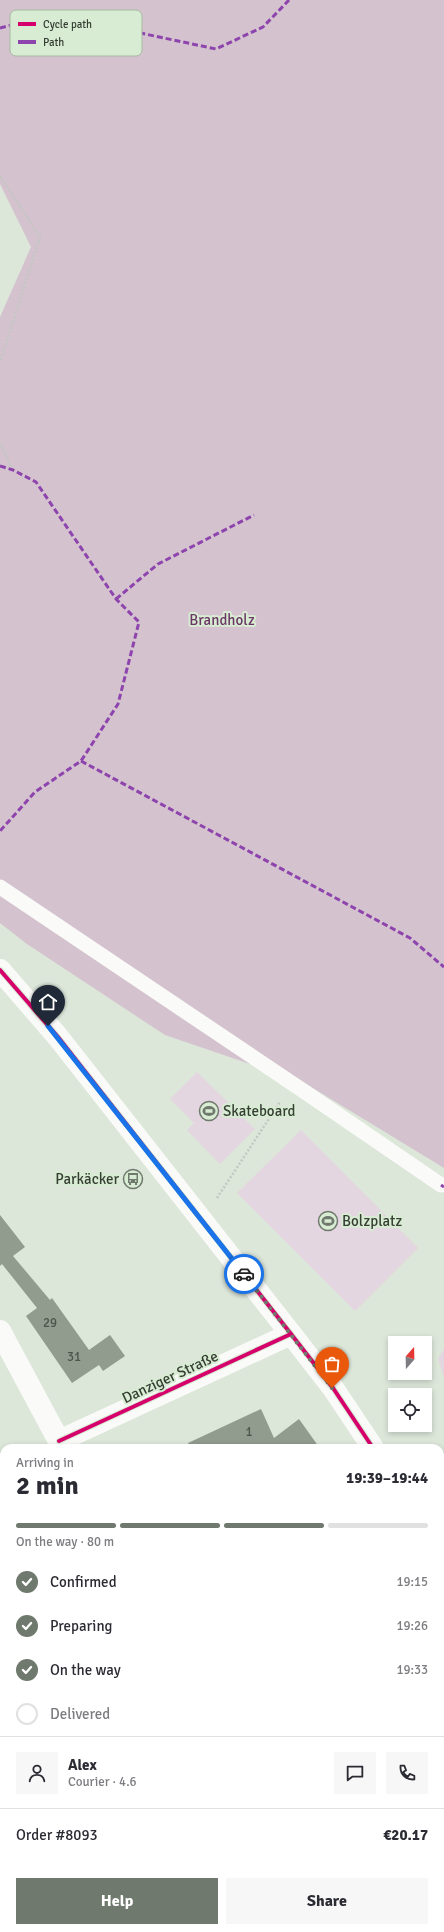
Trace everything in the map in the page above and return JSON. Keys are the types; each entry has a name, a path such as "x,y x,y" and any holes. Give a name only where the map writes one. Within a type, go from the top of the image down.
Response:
{"main road":[{"path":"0,970 58,1037 291,1334 332,1388 370,1444"},
{"name":"Danziger Straße","path":"62,1444 291,1334"},
{"path":"2,1339 59,1444"}],"lane":[{"path":"0,887 293,1083 441,1185"}],"path":[{"path":"0,176 40,237 0,362"},
{"path":"0,443 13,470"},
{"path":"214,1201 293,1083"}],"shaded area":[{"name":"Skateboard","path":"197,1072 255,1129 220,1164 187,1130 194,1123 170,1099"},
{"name":"Bolzplatz","path":"301,1130 418,1248 355,1311 237,1193"},
{"path":"444,1349 444,1377 438,1359"}],"green space":[{"name":"Brandholz","path":"0,0 444,0 444,1168 303,1082 165,1035 27,944 0,923 0,317 31,247 0,184"}],"building":[{"path":"0,1215 25,1247 13,1256 50,1300 52,1298 89,1350 110,1335 125,1356 103,1371 99,1365 72,1383 26,1316 37,1308 2,1264 0,1266"},
{"path":"261,1409 274,1438 299,1419 317,1444 188,1444"}],"marked path":[{"path":"142,33 216,49 263,27 289,0"},
{"path":"0,28 10,25"},
{"path":"0,466 13,470 36,482 116,599 139,622 118,704 81,761 35,792 0,831"},
{"path":"116,599 158,564 254,515"},
{"path":"81,761 410,938 444,967"}],"cycle path":[{"path":"0,970 58,1037 291,1334 333,1388 370,1444"},
{"path":"59,1441 291,1334"}],"way so far":[{"path":"244,1274 332,1388"}],"place":[{"name":"Skateboard","path":"209,1111"},
{"name":"Parkäcker","path":"133,1179"},
{"name":"Bolzplatz","path":"328,1221"}],"route":[{"path":"48,1026 244,1274"}]}
